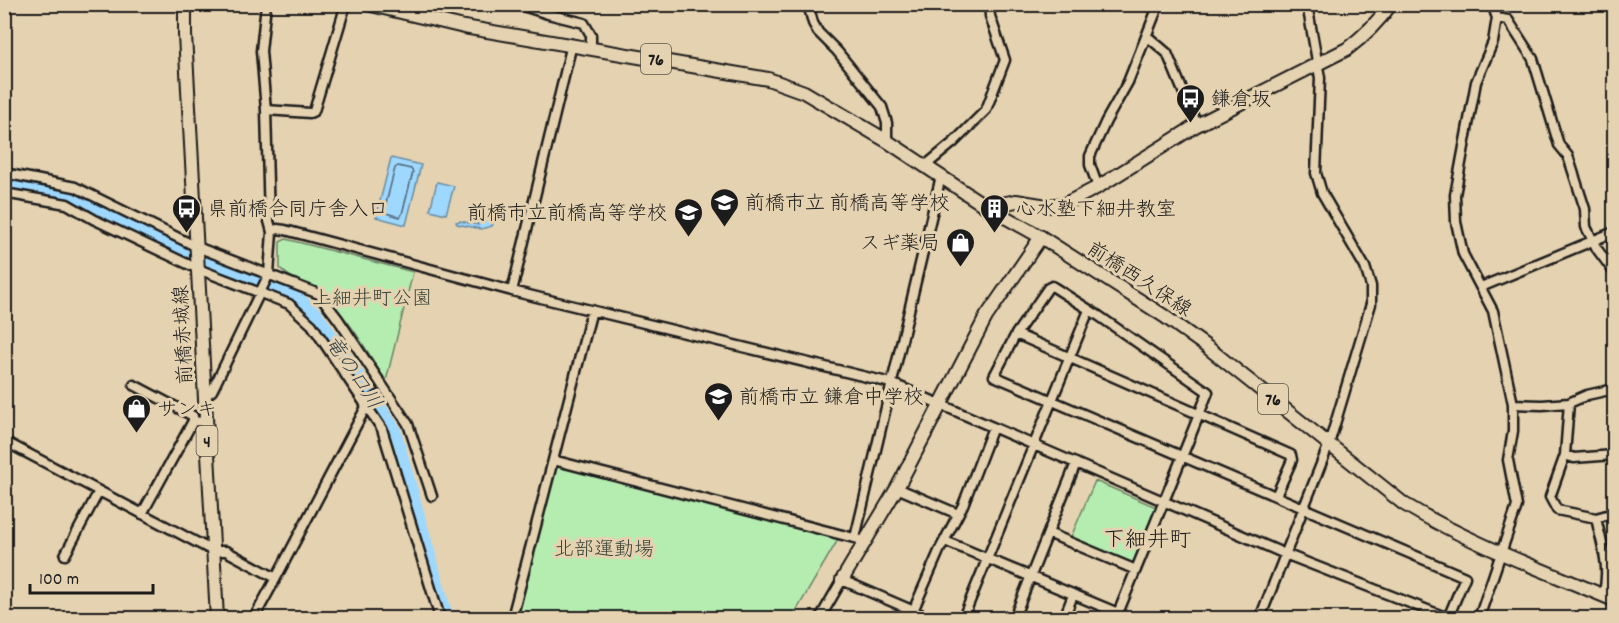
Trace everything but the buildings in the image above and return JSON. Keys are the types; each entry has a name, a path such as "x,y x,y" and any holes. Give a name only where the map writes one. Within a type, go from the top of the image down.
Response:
{"main road":[{"name":"4","path":"185,4 198,267"},
{"name":"前橋西久保線","path":"367,4 464,27 768,79 804,92 887,141 987,207 1041,237 1173,322 1404,504 1438,524 1501,554 1609,598"},
{"path":"987,207 1016,201 1047,206 1065,204 1098,187 1197,125 1347,49 1361,39 1391,4"},
{"path":"842,580 860,539 897,488 986,317 1041,237"},
{"name":"前橋赤城線","path":"198,267 204,396 199,421 213,551 217,618"}],"street":[{"path":"204,396 212,391 269,274 272,232 269,221 266,110 261,51 266,4"},
{"path":"266,110 310,113 314,111 346,4"},
{"path":"503,4 523,6 584,23 591,35 591,47"},
{"path":"808,4 818,32 837,51 882,107 887,123 887,141"},
{"path":"925,166 954,142 986,110 1005,60 988,4"},
{"path":"1098,187 1090,165 1090,156 1128,82 1159,4"},
{"path":"1260,618 1329,444 1371,304 1371,286 1365,267 1322,193 1316,173 1320,78 1307,4"},
{"path":"1479,618 1517,506 1508,460 1513,430 1513,404 1493,311 1463,254 1456,222 1455,195 1476,82 1493,42 1497,18 1493,6 1505,4"},
{"path":"1612,4 1614,10"},
{"path":"1497,18 1508,20 1533,59 1559,145 1568,156 1585,209 1586,227 1597,249 1614,272"},
{"path":"1147,36 1167,52 1197,125"},
{"path":"512,291 573,44"},
{"path":"4,172 75,187 197,248 319,294 408,424 432,496"},
{"path":"553,460 860,539 891,383 941,176"},
{"path":"4,193 67,204 95,220 198,267 289,304 312,325 381,429 440,618"},
{"path":"272,232 277,229 285,230 512,291 891,383 1165,501 1285,554 1450,618 1465,577 1182,456 1052,400 994,376 1016,334 1048,288 1052,286 1208,392 1182,456 1165,501 1117,616 1073,594 945,541"},
{"path":"1481,287 1614,232"},
{"path":"512,618 592,310"},
{"path":"963,618 1089,310"},
{"path":"1016,334 1291,455 1292,460 1276,496"},
{"path":"134,385 199,421 142,514"},
{"path":"1513,404 1542,405 1569,402 1614,389"},
{"path":"254,618 366,405 378,396"},
{"path":"1569,402 1565,455 1550,497 1557,510 1596,518 1614,513"},
{"path":"913,611 958,514 993,427"},
{"path":"4,441 213,551 226,552 276,578"},
{"path":"1565,455 1574,458 1614,455"},
{"path":"1014,618 1076,463"},
{"path":"897,488 958,514"},
{"path":"65,555 99,491"},
{"path":"1596,518 1607,566 1609,598"},
{"path":"1048,533 1136,570"},
{"path":"820,618 842,580 930,618"},
{"path":"1064,618 1073,594"}],"green space":[{"name":"上細井町公園","path":"286,239 413,272 386,381 358,336 333,304 318,291 280,268 280,242"},
{"name":"北部運動場","path":"560,464 839,538 792,618 513,618 554,467"},
{"path":"1095,481 1156,507 1158,510 1136,561 1132,563 1071,537"}],"water":[{"path":"391,158 421,165 406,225 376,217"},
{"path":"437,182 454,186 446,214 430,210"},
{"path":"484,205 495,212 492,226 481,229 457,224 456,222 460,221 478,225 474,214"}],"waterway":[{"name":"竜の口川","path":"4,184 69,194 183,251 297,299 315,314 393,429 446,618"}],"place":[{"name":"鎌倉坂","path":"1190,124"},
{"name":"前橋市立 前橋高等学校","path":"724,228"},
{"name":"県前橋合同庁舎入口","path":"187,234"},
{"name":"心水塾下細井教室","path":"995,234"},
{"name":"前橋市立前橋高等学校","path":"688,238"},
{"name":"スギ薬局","path":"961,268"},
{"name":"前橋市立 鎌倉中学校","path":"718,422"},
{"name":"サンキ","path":"136,434"}],"district":[{"name":"下細井町","path":"1147,538"}]}
